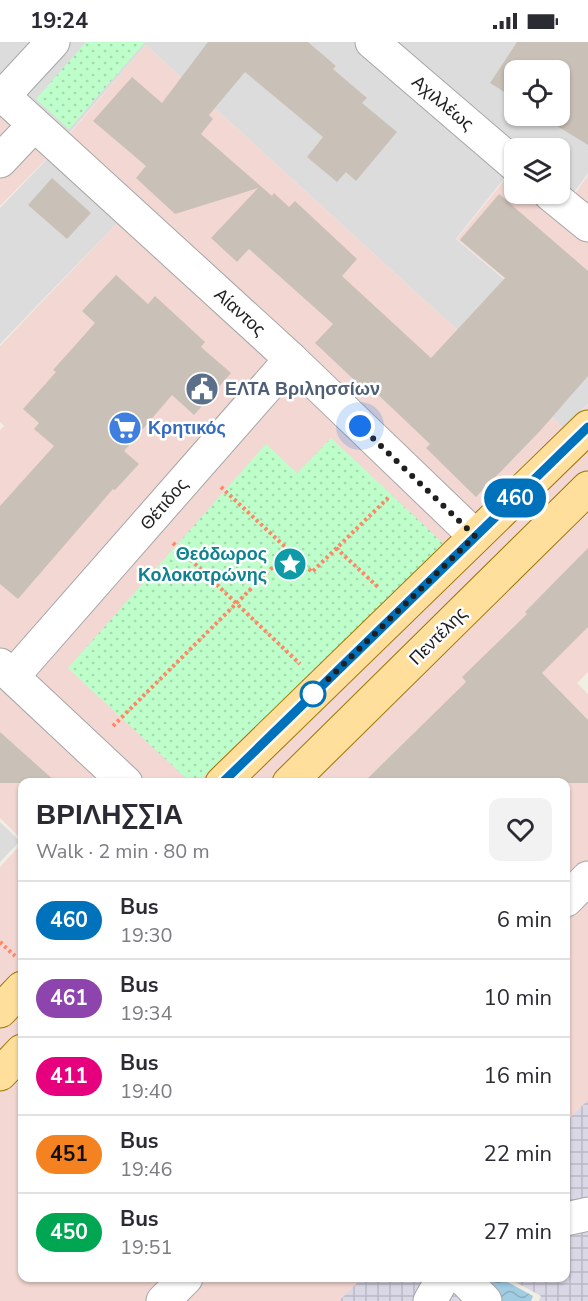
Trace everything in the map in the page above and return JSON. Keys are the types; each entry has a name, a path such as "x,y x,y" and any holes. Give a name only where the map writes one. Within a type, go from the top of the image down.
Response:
{"main road":[{"path":"227,778 588,427"},
{"name":"Πεντέλης","path":"294,778 588,488"},
{"path":"0,1011 18,992"},
{"path":"0,1074 18,1055"}],"street":[{"path":"2,94 53,42"},
{"name":"Αχιλλέως","path":"372,42 504,155"},
{"name":"Αίαντος","path":"2,94 291,359 475,536"},
{"path":"0,161 34,125"},
{"path":"562,204 588,225"},
{"name":"Θέτιδος","path":"6,671 149,521 291,359"},
{"path":"6,671 121,778"},
{"path":"570,896 588,878"},
{"path":"570,1218 588,1214"},
{"path":"163,1301 182,1282"},
{"path":"430,1301 441,1282"},
{"path":"467,1282 485,1301"}],"path":[{"path":"198,465 312,572 411,475"},
{"path":"149,521 323,685"},
{"path":"336,548 401,609"},
{"path":"90,748 289,551"},
{"path":"0,942 18,959"}],"shaded area":[{"path":"0,42 588,42 588,173 570,198 570,138 504,138 504,179 456,239 588,349 588,404 564,428 146,45 65,138 0,73"},
{"path":"146,45 564,428 588,405 588,672 577,683 588,694 588,1225 570,1230 570,778 18,778 18,836 0,818 0,430 4,426 0,422 0,346 122,218 51,154 0,206 0,73 66,138"},
{"path":"51,155 122,218 0,344 0,208"},
{"path":"588,175 588,348 457,239 504,180 504,204 567,205 570,204"},
{"path":"0,822 18,839 18,843 0,862"},
{"path":"18,847 18,1282 456,1282 445,1301 0,1301 0,867"},
{"path":"588,1100 588,1301 539,1301 541,1296 515,1282 570,1282 570,1118"},
{"path":"358,1282 477,1282 462,1301 339,1301"}],"green space":[{"path":"86,42 145,42 69,129 36,99"},
{"path":"331,438 445,545 201,778 186,778 68,668 266,444 297,473"}],"water":[{"path":"483,1282 507,1282 533,1296 531,1301 496,1301"}],"building":[{"path":"208,42 308,42 336,66 333,69 367,98 362,103 397,132 356,181 346,172 337,182 307,157 323,137 245,72 209,115 213,119 201,134 272,196 274,193 289,207 295,201 357,259 342,276 431,358 505,278 460,240 499,194 504,198 504,204 511,204 588,271 588,376 540,431 476,497 426,448 430,444 371,388 367,392 315,343 333,324 249,249 237,262 211,238 258,188 175,214 136,178 146,166 93,121 132,77 162,103"},
{"path":"517,42 588,42 588,145 557,126 570,126 570,60 505,60"},
{"path":"504,62 504,92 490,83"},
{"path":"52,178 91,213 67,239 28,205"},
{"path":"116,275 148,304 155,296 205,342 201,347 231,373 194,415 172,395 124,451 139,464 115,490 113,489 18,599 0,584 0,506 54,446 34,429 39,423 23,409 56,372 53,370 95,323 82,311"},
{"path":"588,548 588,627 542,673 588,720 588,783 570,783 570,778 368,778 466,682 462,677 527,614 525,612"},
{"path":"0,732 51,778 18,778 18,783 0,783"}],"bus line":[{"name":"460","path":"227,778 588,427"}],"place":[{"name":"ΕΛΤΑ Βριλησσίων","path":"202,389"},
{"name":"Κρητικός","path":"125,428"},
{"name":"Θεόδωρος Κολοκοτρώνης","path":"290,564"}],"route":[{"path":"313,694 475,536 360,426"}]}
